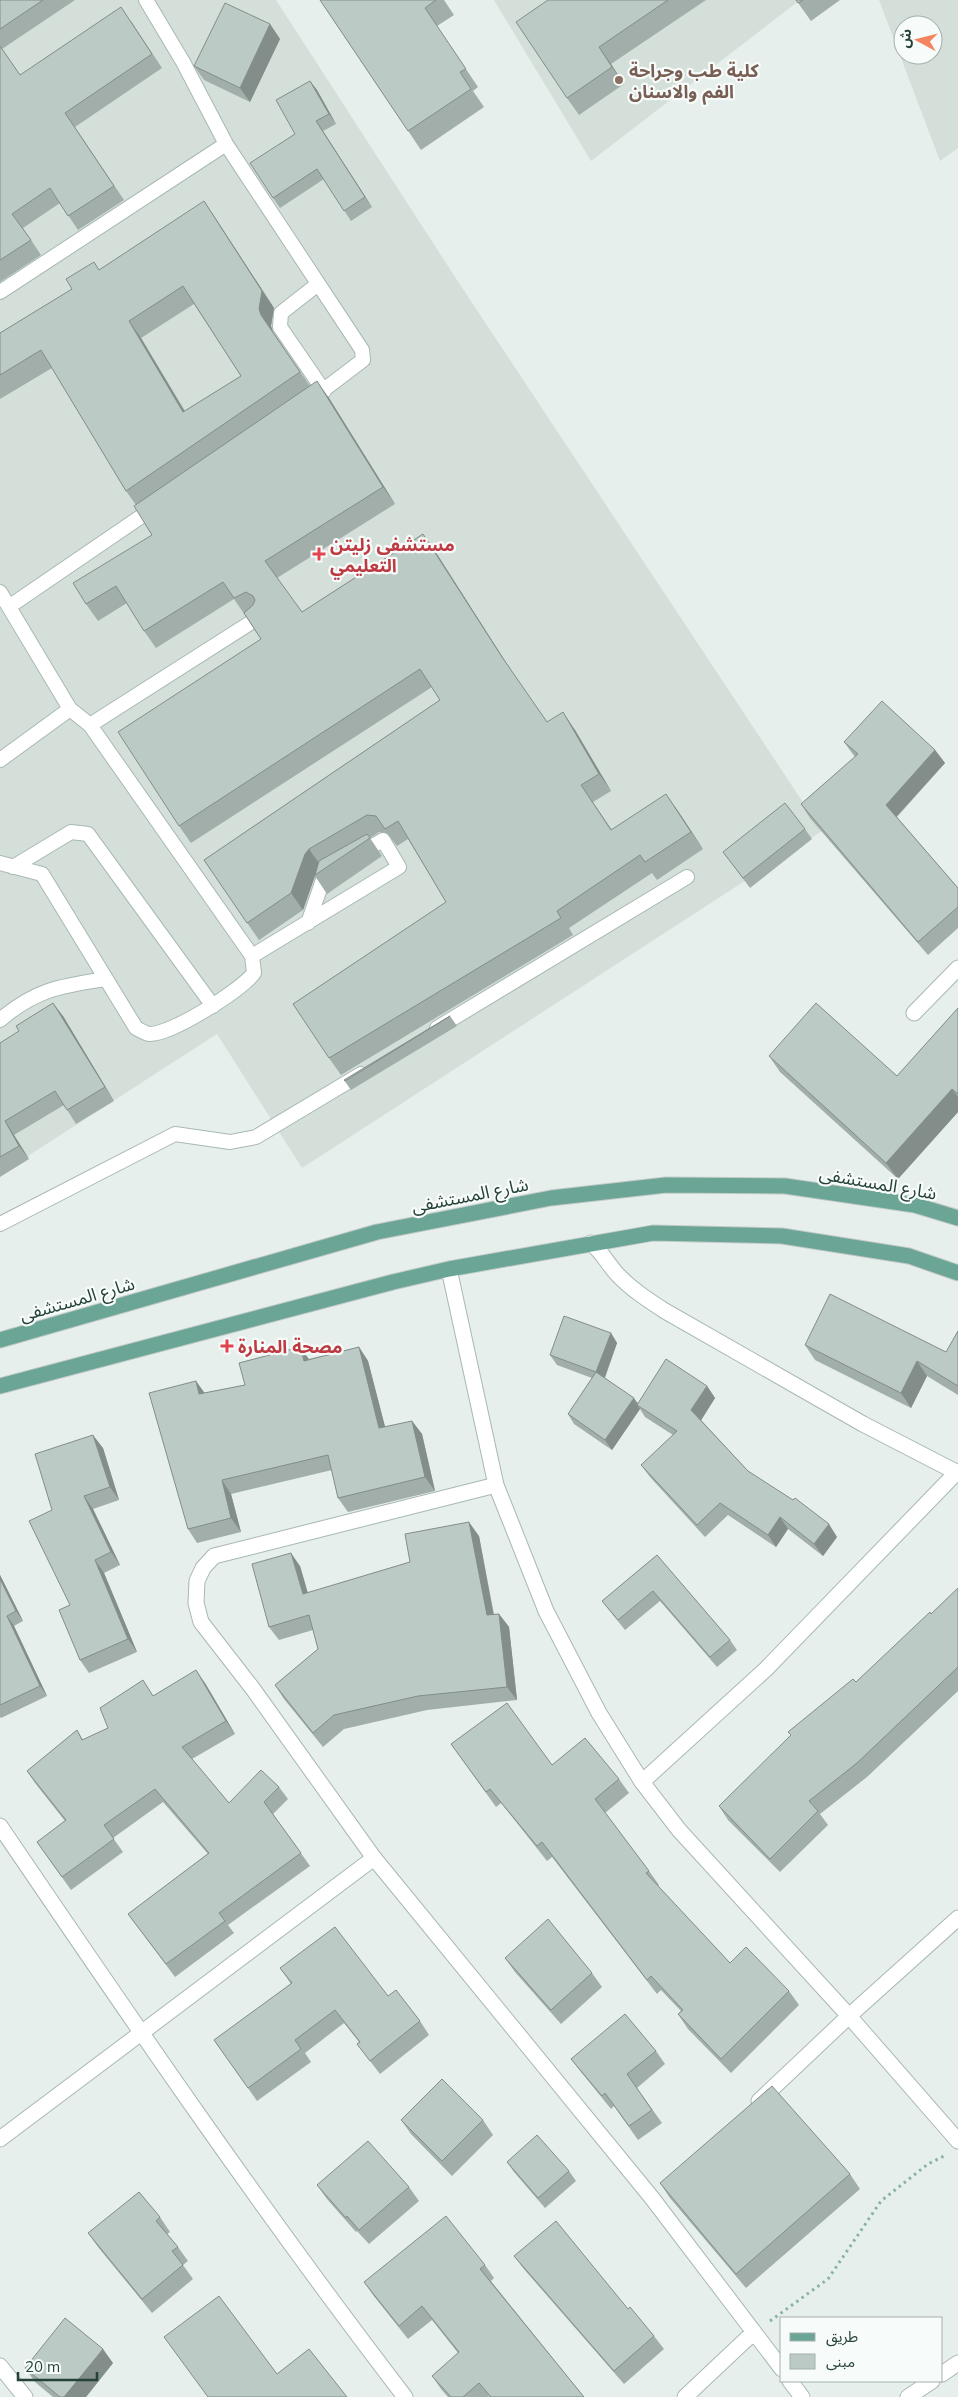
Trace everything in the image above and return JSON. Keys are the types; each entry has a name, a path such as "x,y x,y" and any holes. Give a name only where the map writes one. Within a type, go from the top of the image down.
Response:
{"main road":[{"name":"شارع المستشفى","path":"0,1340 377,1232 551,1198 666,1185 785,1186 915,1205 958,1218"},
{"path":"0,1386 393,1282 591,1243 653,1233 782,1236 909,1256 958,1273"}],"street":[{"path":"914,1013 958,968"},
{"path":"591,1243 603,1253 616,1272 636,1292 664,1311 863,1424 958,1472 766,1669 642,1782"},
{"path":"449,1270 496,1485 546,1611 599,1713 642,1782 679,1830 849,2016 954,2147"},
{"path":"496,1485 214,1556 203,1568 197,1581 196,1603 201,1622 253,1689 374,1858 652,2198 780,2366"},
{"path":"0,1826 141,2034 351,2327 405,2397"},
{"path":"0,2139 374,1858"},
{"path":"748,2112 849,2016 958,1918"},
{"path":"652,2198 666,2185"},
{"path":"685,2397 754,2332"},
{"path":"943,2373 958,2363"},
{"path":"0,2366 25,2397"},
{"path":"791,2382 802,2397"},
{"path":"908,2397 930,2382"}],"lane":[{"path":"146,0 183,62 226,144 364,355 363,360 324,391 300,407"},
{"path":"0,292 226,144"},
{"path":"318,284 281,313 280,326 324,391"},
{"path":"10,606 163,501"},
{"path":"0,592 70,709 90,725 252,956 254,974 248,981 213,1006 161,1032 149,1034 136,1028 42,874 6,865"},
{"path":"90,725 258,618"},
{"path":"0,760 70,709"},
{"path":"6,865 71,832 88,834 213,1006"},
{"path":"252,956 308,923 399,867 383,840 325,874 308,923"},
{"path":"425,1035 687,877"},
{"path":"0,1020 17,1005 34,995 58,987 106,979"},
{"path":"0,1224 175,1134 230,1142 256,1137 374,1066"}],"path":[{"path":"754,2332 828,2278 881,2201 928,2164 954,2147"}],"shaded area":[{"name":"مستشفى زليتن التعليمي","path":"0,0 276,0 455,277 822,831 302,1168 217,1034 0,1174"},
{"name":"كلية طب وجراحة الفم والاسنان","path":"494,0 800,0 591,161"},
{"path":"879,0 958,0 958,148 940,161 904,65 943,65 943,15 893,15 893,37"}],"building":[{"path":"0,0 43,0 0,29"},
{"path":"320,0 436,0 425,8 466,69 460,72 471,89 408,131"},
{"path":"548,0 668,0 599,47 612,67 567,98 516,22"},
{"path":"225,3 270,24 240,88 194,66"},
{"path":"121,7 152,54 65,113 114,186 68,216 50,188 12,214 31,240 0,260 0,46 20,75"},
{"path":"310,81 329,114 316,121 365,197 344,211 317,169 273,198 250,163 295,134 276,100"},
{"path":"204,201 262,291 259,309 261,315 300,372 126,491 41,350 0,375 0,333 72,289 66,279 94,262 99,270","holes":["183,286 241,376 183,412 129,321"]},
{"path":"317,381 383,487 265,561 302,612 423,534 502,657 547,722 563,712 599,774 581,785 611,830 666,794 691,832 645,862 640,855 557,911 561,918 329,1058 293,1004 446,902 398,821 385,829 376,816 367,815 309,849 305,854 291,893 247,923 204,860 440,700 420,669 179,826 118,732 261,639 244,613 253,605 255,600 253,596 246,592 234,598 223,582 144,631 116,586 86,604 73,583 152,535 134,506"},
{"path":"882,701 935,750 886,805 958,888 958,907 918,942 801,804 858,754 844,742"},
{"path":"785,803 805,829 743,878 723,852"},
{"path":"367,834 370,838 315,875 319,861"},
{"path":"53,1003 105,1087 67,1110 55,1091 5,1121 19,1146 0,1157 0,1043 19,1031 16,1026"},
{"path":"816,1003 897,1076 958,1008 958,1094 952,1089 886,1163 769,1056"},
{"path":"450,1016 345,1081 344,1080"},
{"path":"830,1294 946,1352 958,1331 958,1386 917,1361 901,1393 805,1345"},
{"path":"564,1316 611,1333 596,1372 550,1355"},
{"path":"300,1347 304,1361 359,1347 379,1428 412,1421 425,1477 338,1498 328,1455 222,1480 231,1518 188,1529 149,1393 196,1381 199,1394 245,1385 239,1363"},
{"path":"666,1359 707,1386 691,1410 748,1471 793,1500 795,1498 829,1524 814,1544 780,1517 768,1535 720,1503 697,1525 641,1465 677,1431 637,1405"},
{"path":"596,1372 634,1398 605,1440 568,1414"},
{"path":"93,1435 110,1487 84,1496 111,1552 95,1560 128,1639 80,1660 59,1610 70,1605 29,1521 52,1510 35,1454"},
{"path":"469,1522 487,1615 499,1614 507,1687 418,1696 334,1715 313,1733 275,1685 318,1649 309,1615 269,1627 252,1564 291,1553 303,1594 410,1562 405,1534"},
{"path":"657,1555 730,1640 710,1657 653,1591 618,1620 602,1601"},
{"path":"0,1579 16,1611 7,1616 40,1686 0,1705"},
{"path":"958,1588 958,1667 857,1763 809,1801 818,1811 770,1859 719,1806 791,1735 788,1732 853,1679 856,1682"},
{"path":"196,1670 226,1721 182,1747 229,1803 261,1770 279,1787 264,1802 301,1853 219,1913 225,1921 166,1964 128,1914 209,1853 155,1789 104,1825 114,1839 62,1877 37,1842 66,1820 27,1771 77,1730 82,1740 108,1728 100,1708 143,1680 153,1696"},
{"path":"507,1703 552,1765 585,1738 619,1779 595,1799 649,1871 646,1873 730,1963 746,1947 789,1991 721,2059 678,2014 683,2010 651,1976 647,1980 542,1842 537,1846 490,1789 486,1792 451,1744"},
{"path":"548,1919 592,1973 551,2010 505,1958"},
{"path":"335,1927 388,1996 396,1990 420,2021 370,2061 357,2044 360,2042 335,2010 295,2040 301,2049 248,2088 214,2040 292,1983 280,1968"},
{"path":"625,2014 656,2051 627,2074 652,2110 629,2126 605,2093 602,2096 571,2059"},
{"path":"442,2079 483,2120 442,2161 401,2120"},
{"path":"772,2086 850,2174 736,2274 660,2183"},
{"path":"537,2135 569,2171 538,2198 507,2162"},
{"path":"368,2141 409,2187 359,2230 317,2185"},
{"path":"139,2192 160,2217 156,2221 178,2247 172,2251 183,2265 142,2299 88,2233"},
{"path":"446,2216 485,2265 480,2269 584,2397 491,2397 479,2383 463,2397 451,2397 432,2376 459,2352 422,2306 399,2326 364,2282"},
{"path":"556,2221 628,2309 630,2307 654,2336 614,2371 514,2256"},
{"path":"219,2296 277,2374 309,2349 347,2397 208,2397 164,2337"},
{"path":"65,2318 103,2349 64,2397 60,2397 25,2368"}],"place":[{"name":"كلية طب وجراحة الفم والاسنان","path":"619,80"},
{"name":"مستشفى زليتن التعليمي","path":"319,554"},
{"name":"مصحة المنارة","path":"227,1346"}]}
